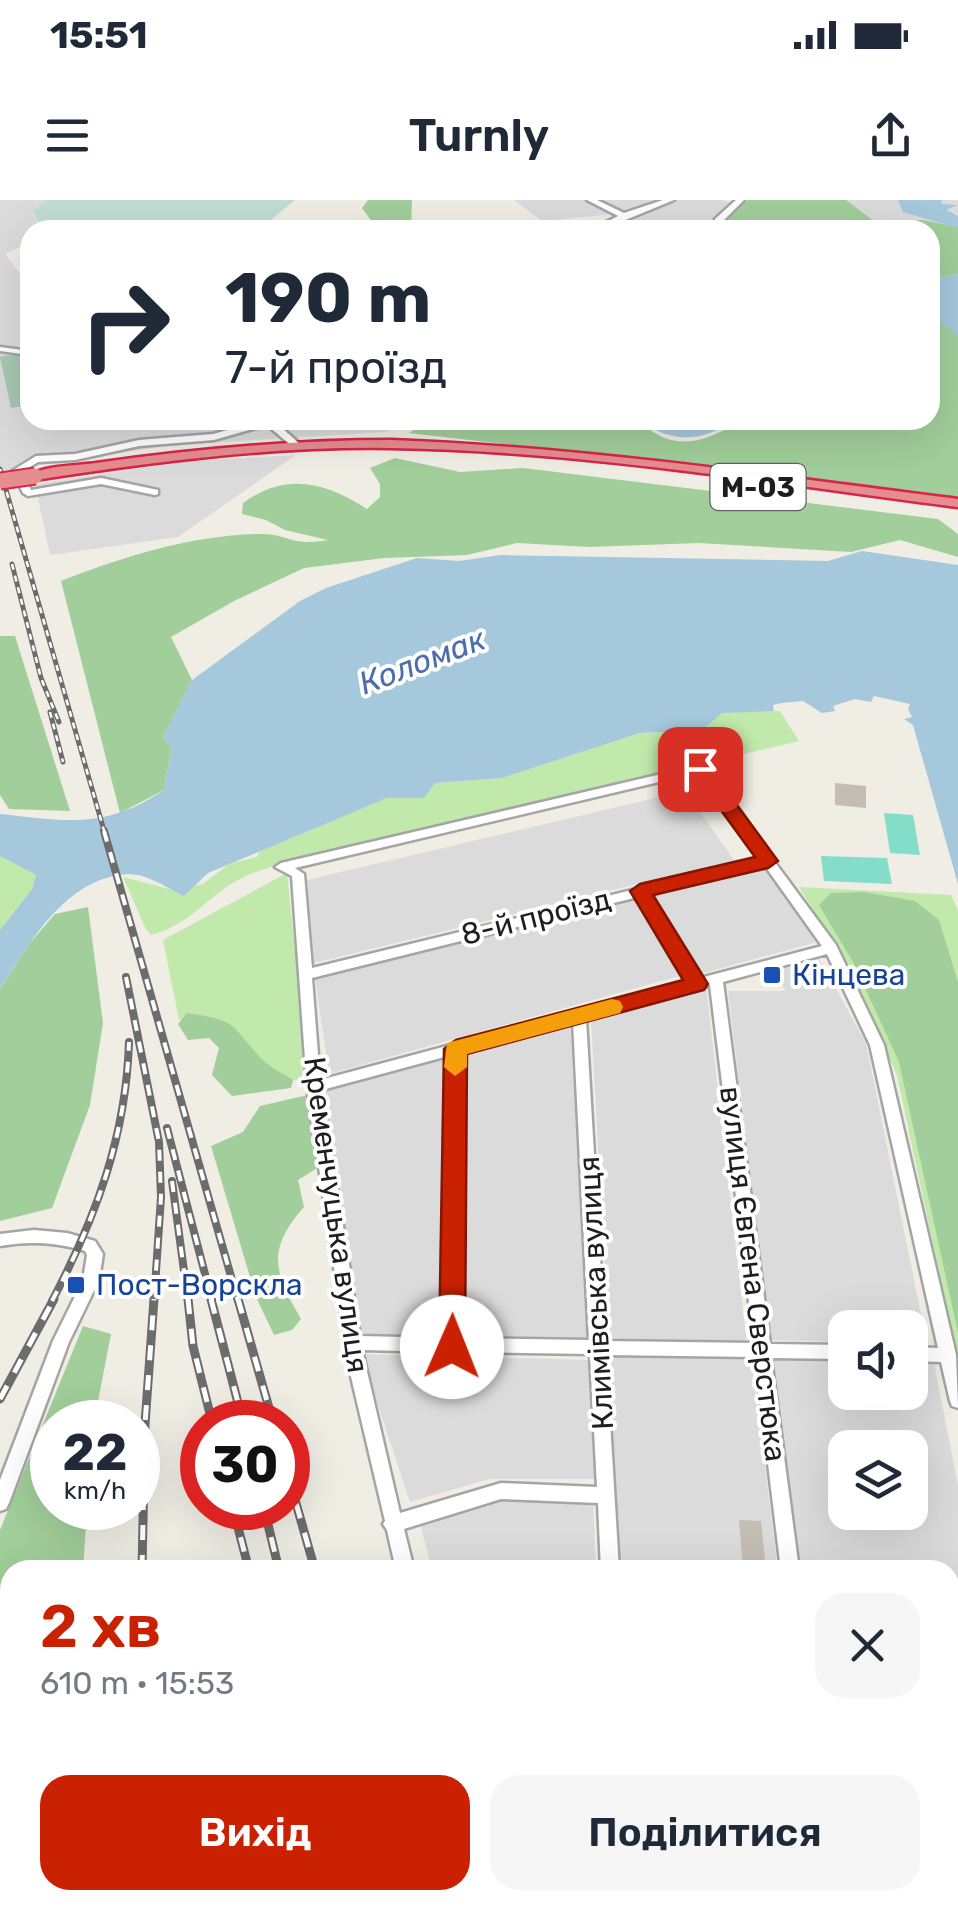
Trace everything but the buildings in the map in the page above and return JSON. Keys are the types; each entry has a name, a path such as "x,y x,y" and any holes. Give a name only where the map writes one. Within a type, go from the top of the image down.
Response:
{"highway":[{"name":"М-03","path":"0,481 184,454 297,446 458,446 958,503"},
{"name":"М-03","path":"558,456 692,479 958,512"}],"street":[{"path":"590,200 624,216"},
{"path":"615,220 670,200"},
{"path":"155,492 101,481 28,494 17,471 36,459 76,457 139,444 214,437 237,430"},
{"path":"280,430 297,446"},
{"name":"Кременчуцька вулиця","path":"403,1560 357,1368 314,1087 298,874 280,866 700,769 768,861"},
{"path":"768,861 831,948 877,1044 958,1401"},
{"name":"8-й проїзд","path":"304,975 768,861"},
{"path":"640,891 697,984"},
{"path":"314,1087 831,948"},
{"name":"вулиця Євгена Сверстюка","path":"716,979 789,1560"},
{"name":"Климівська вулиця","path":"580,1016 609,1560"},
{"path":"452,1347 456,1049"},
{"path":"0,1240 27,1234 61,1238 90,1246 94,1264 0,1502"},
{"path":"356,1343 828,1352"},
{"path":"928,1354 948,1355"},
{"path":"392,1524 502,1491 606,1495"}],"shaded area":[{"path":"0,200 47,200 32,212 37,220 20,220 20,247 5,254 20,274 20,430 389,430 173,445 0,471"},
{"path":"47,200 295,200 270,220 38,220 32,211"},
{"path":"514,200 662,200 624,213 541,220"},
{"path":"676,200 723,200 740,206 735,220 625,220"},
{"path":"838,200 958,200 958,229 940,229 940,220 865,220"},
{"path":"296,455 178,537 50,555 35,484 190,461"},
{"path":"685,791 734,860 314,963 307,880"},
{"path":"884,813 913,815 920,855 890,853"},
{"path":"821,856 887,858 892,884 824,881"},
{"path":"763,865 816,942 700,974 649,894"},
{"path":"636,895 679,976 329,1074 315,978"},
{"path":"820,960 866,1043 920,1310 828,1310 828,1342 771,1340 728,991 785,991 777,969"},
{"path":"706,986 747,1345 609,1341 591,1019"},
{"path":"570,1023 588,1340 459,1338 463,1051"},
{"path":"449,1058 445,1338 361,1337 325,1091"},
{"path":"361,1354 590,1360 595,1479 489,1479 410,1502"},
{"path":"606,1356 751,1358 777,1560 618,1560"},
{"path":"770,1357 828,1358 828,1410 928,1410 928,1358 933,1358 958,1485 958,1560 800,1560"},
{"path":"503,1499 593,1502 596,1560 429,1560 420,1523"}],"green space":[{"path":"368,200 412,200 411,220 371,220 362,208"},
{"path":"748,200 846,200 872,220 728,220 733,209"},
{"path":"940,224 958,227 958,274 940,278"},
{"path":"940,318 958,335 958,497 409,433 650,430 676,441 722,430 940,430"},
{"path":"20,355 20,407 11,408 0,357"},
{"path":"395,458 460,472 523,468 938,519 958,534 958,557 900,540 851,552 699,543 589,547 517,543 467,555 384,558 304,568 171,637 192,680 163,738 172,747 164,790 120,813 61,581 133,556 209,538 259,534 306,542 328,540 242,514 243,503 275,487 305,484 336,492 367,509 380,497 380,484 370,468"},
{"path":"0,636 15,636 70,811 9,809 0,795"},
{"path":"780,711 799,741 276,865 239,879 182,921 151,935 123,877 173,890 203,884 229,864 257,857 261,849 369,804 389,798 424,798 435,783 502,778 640,733 702,730 722,712"},
{"path":"0,856 36,875 32,889 0,930"},
{"path":"287,873 308,1078 259,1087 220,1028 179,1019 163,940"},
{"path":"799,887 951,895 958,910 958,1362 897,1075 848,965"},
{"path":"864,892 915,901 939,920 958,982 958,1333 899,1062 854,964 819,905 831,893"},
{"path":"88,907 103,1023 90,1105 52,1208 0,1221 0,989 29,944 55,914"},
{"path":"187,1013 231,1025 263,1061 293,1080 291,1088 232,1096 212,1075 219,1048 209,1038 188,1040 178,1024"},
{"path":"308,1095 322,1165 298,1180 304,1207 284,1236 278,1262 285,1288 301,1319 292,1330 274,1335 256,1297 211,1146 243,1132 260,1106"},
{"path":"83,1326 111,1334 98,1400 53,1400"},
{"path":"30,1456 30,1530 86,1530 84,1560 0,1560 0,1530"}],"water":[{"path":"898,200 942,200 941,204 958,205 946,210 958,216 958,228 940,220 903,212"},
{"path":"958,274 958,336 940,321 940,278"},
{"path":"656,430 718,430 693,437"},
{"name":"Коломак","path":"862,551 958,565 958,884 913,725 904,719 912,717 910,704 874,696 871,702 855,699 833,706 835,711 822,713 803,701 788,702 773,705 774,711 722,713 702,730 640,733 502,778 435,783 424,798 387,798 208,873 184,896 142,876 105,878 67,900 51,916 0,989 0,930 32,889 36,875 0,856 0,814 85,820 122,812 164,790 172,747 163,738 192,680 300,601 326,588 417,558 459,561 501,555 828,561"}],"railway":[{"path":"0,469 105,834"},
{"path":"12,564 41,678 59,722"},
{"path":"50,712 63,762"},
{"path":"104,831 238,1301"},
{"path":"126,977 159,1142 161,1197 154,1301"},
{"path":"52,1301 106,1176 122,1111 129,1042"},
{"path":"167,1128 212,1301"},
{"path":"172,1181 188,1301"},
{"path":"0,1399 54,1299"},
{"path":"142,1560 145,1424 154,1299"},
{"path":"188,1299 193,1346 206,1400"},
{"path":"211,1299 237,1400"},
{"path":"238,1299 267,1400"},
{"path":"239,1530 246,1560"},
{"path":"269,1530 277,1560"},
{"path":"304,1530 312,1560"}],"slow traffic":[{"path":"455,1067 456,1049 612,1007"}],"place":[{"name":"Кінцева","path":"772,975"},
{"name":"Пост-Ворскла","path":"76,1285"}],"route":[{"path":"452,1347 456,1049 697,984 640,891 768,861 700,769"}]}
